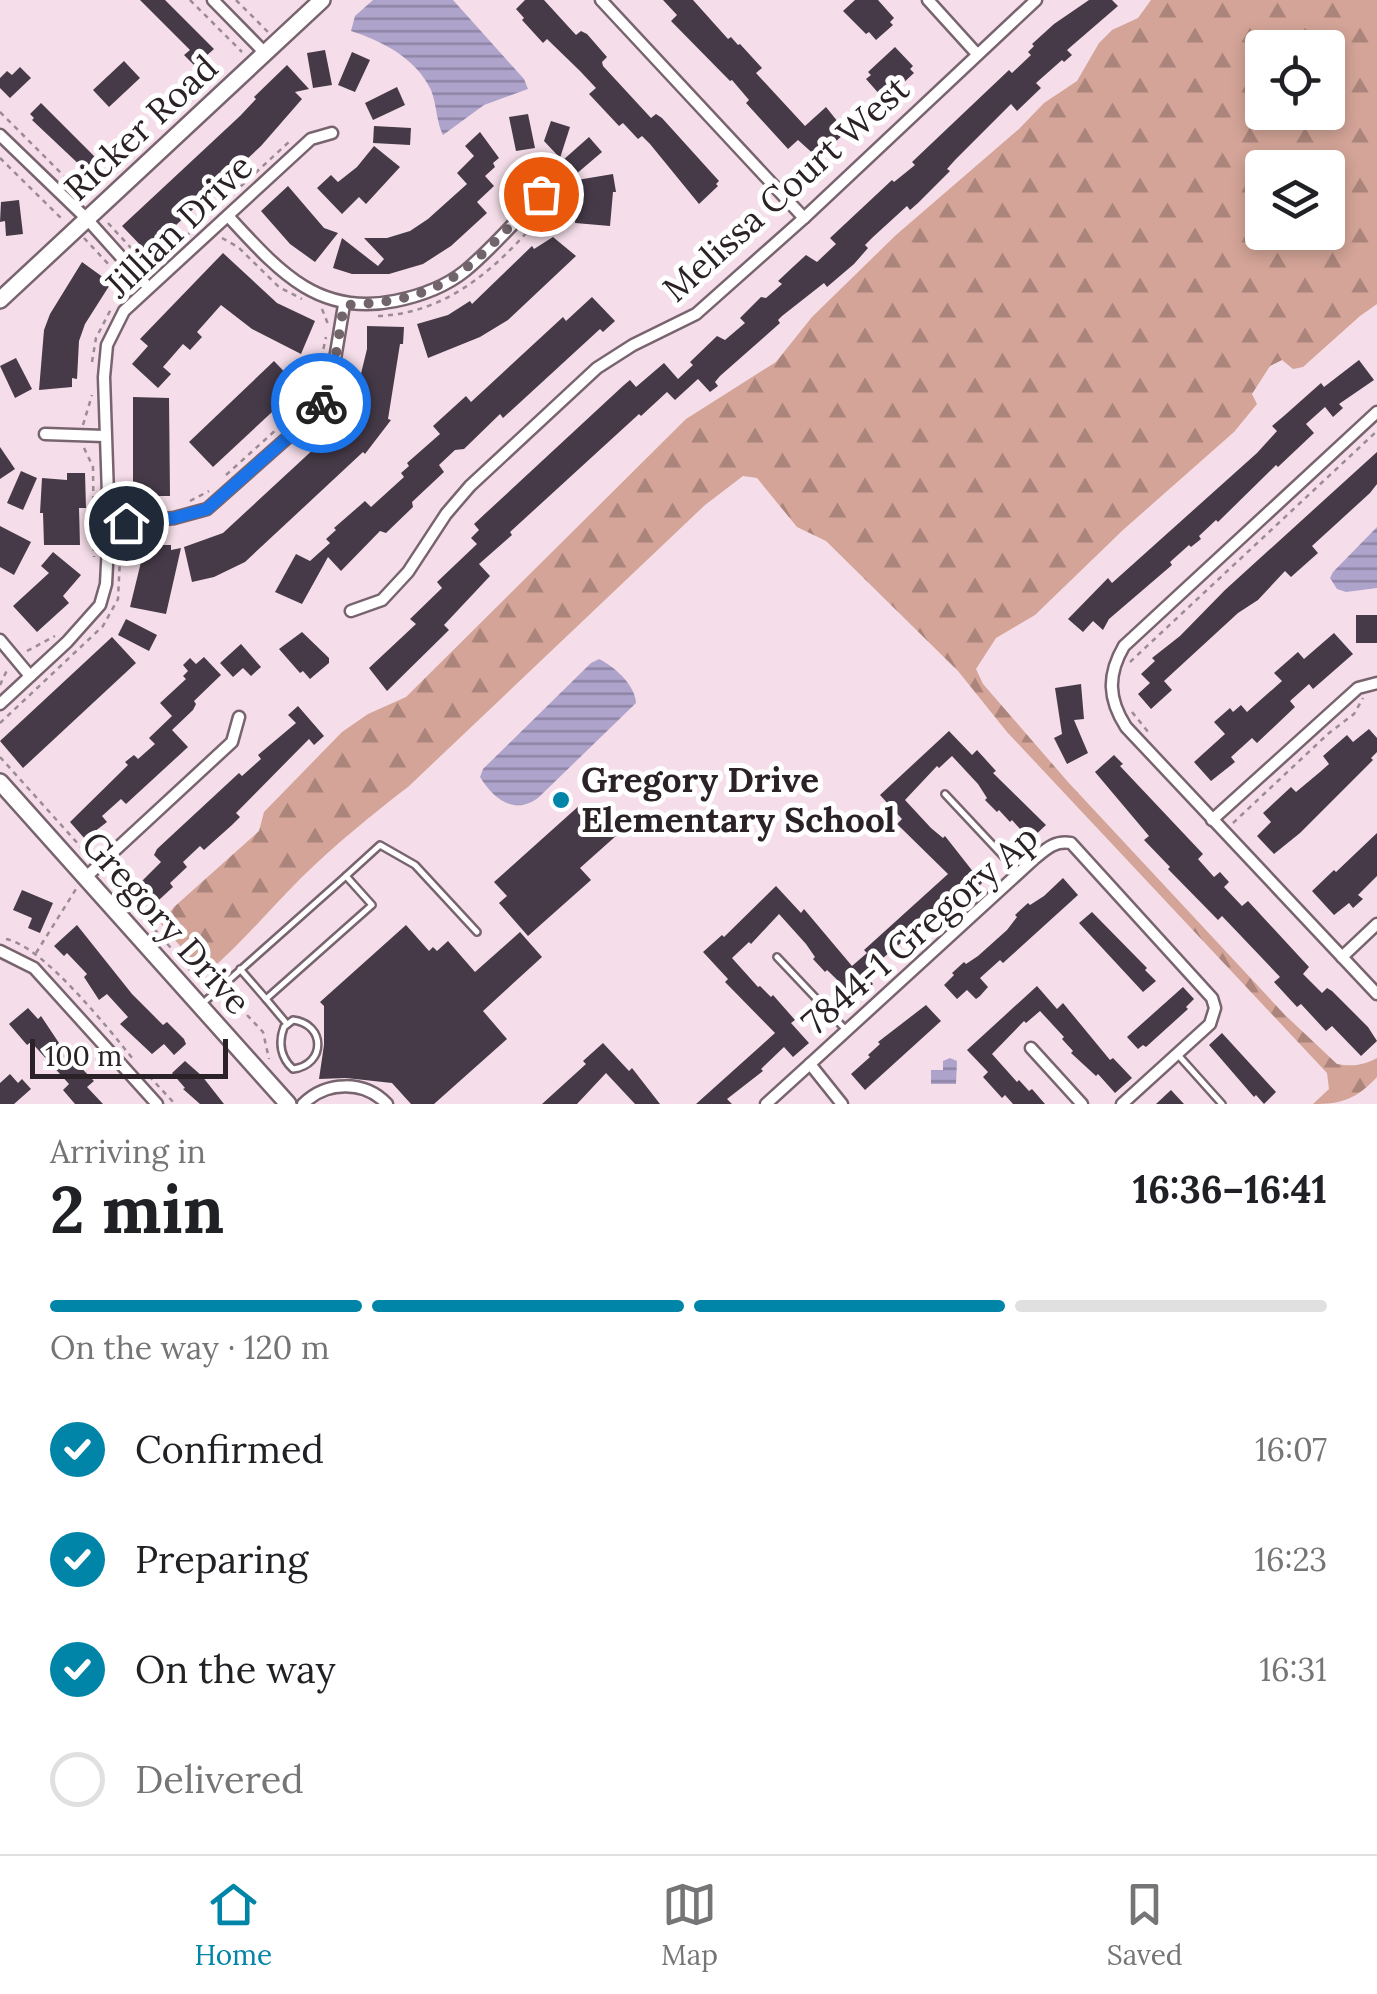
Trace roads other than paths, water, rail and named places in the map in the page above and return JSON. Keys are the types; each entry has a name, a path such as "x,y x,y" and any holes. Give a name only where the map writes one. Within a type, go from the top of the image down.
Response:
{"street":[{"path":"213,0 265,53"},
{"name":"Ricker Road","path":"0,300 322,0"},
{"path":"601,0 804,218"},
{"path":"928,0 977,54"},
{"name":"Melissa Court West","path":"351,611 382,600 408,572 446,514 470,486 598,368 633,345 696,314 1036,0"},
{"name":"Jillian Drive","path":"0,704 88,621 100,604 106,584 109,525 104,436 107,345 124,311 312,139 332,132"},
{"path":"0,135 148,287"},
{"path":"228,216 275,266 309,288 344,305 383,304 416,296 465,271 541,194"},
{"path":"109,525 174,518 207,509 304,423 331,384 344,305"},
{"path":"1377,412 1124,646 1110,677 1116,712 1126,727 1217,816 1377,994"},
{"path":"45,434 104,436"},
{"path":"0,640 30,676"},
{"path":"1217,816 1358,688 1377,683"},
{"path":"83,881 232,742 239,718"},
{"name":"Gregory Drive","path":"0,782 83,881 288,1104"},
{"name":"7844-1 Gregory Ap","path":"766,1104 1018,873 1050,846 1062,841 1071,842 1200,984 1215,1008 1210,1024 1122,1104"},
{"path":"1342,957 1377,924"},
{"path":"0,951 34,968 158,1104"},
{"path":"1030,1048 1082,1104"},
{"name":"7844-1 Gregory Ap","path":"810,1064 842,1104"},
{"path":"303,1104 316,1091 334,1086 378,1094 388,1104"}],"lane":[{"path":"945,794 1018,873"},
{"path":"200,1006 380,845 415,865 477,932"},
{"path":"266,999 372,905 346,876"},
{"path":"777,957 846,1030"},
{"path":"240,969 287,1024"},
{"path":"301,1020 318,1037 314,1060 301,1068 293,1069 285,1062 280,1041 287,1024 301,1020"},
{"path":"1177,1054 1222,1104"}],"place":[{"name":"Gregory Drive Elementary School","path":"561,800"}]}
